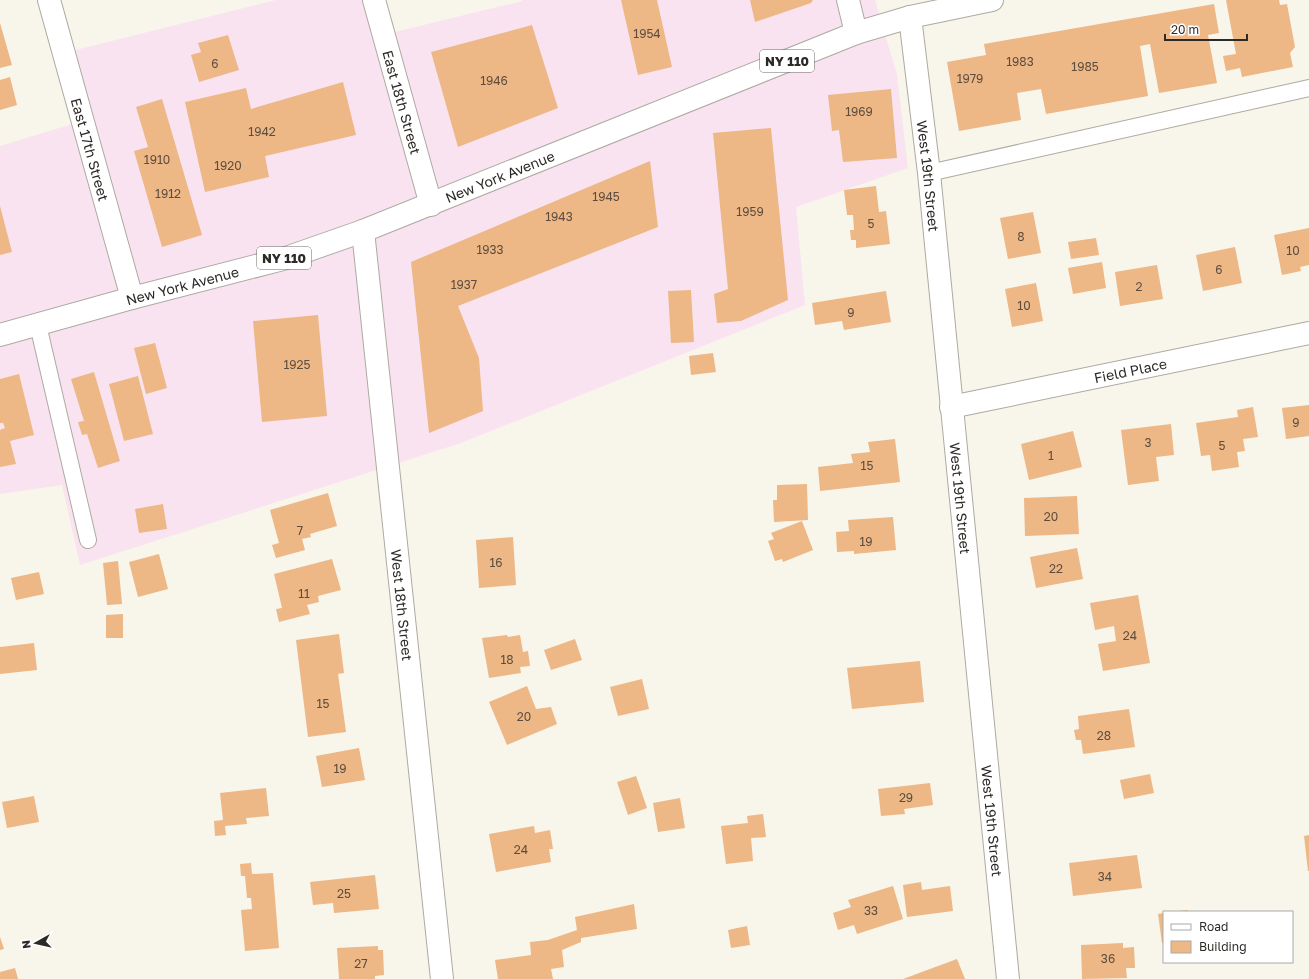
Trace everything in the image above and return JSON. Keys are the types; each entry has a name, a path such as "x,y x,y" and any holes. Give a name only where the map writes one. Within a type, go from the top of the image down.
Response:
{"street":[{"name":"East 17th Street","path":"49,0 132,298"},
{"name":"East 18th Street","path":"374,0 431,204"},
{"path":"848,0 856,33"},
{"name":"New York Avenue","path":"0,335 132,298 283,259 363,231 856,33 910,17 992,0"},
{"name":"West 19th Street","path":"910,17 929,174 1008,979"},
{"name":"West 18th Street","path":"363,231 442,979"},
{"name":"Field Place","path":"951,407 1309,333"}],"lane":[{"path":"929,174 1309,88"},
{"path":"38,325 88,540"}],"shaded area":[{"path":"276,0 366,0 378,36 522,0 875,0 897,75 908,168 796,207 805,305 461,443 80,565 62,485 0,494 0,146 76,123 56,55"}],"building":[{"path":"621,0 657,0 672,67 638,75"},
{"path":"750,0 813,0 811,3 755,22"},
{"path":"1226,0 1279,0 1280,5 1287,4 1295,47 1290,53 1293,67 1242,77 1240,68 1226,71 1223,56 1236,54"},
{"path":"1214,4 1219,33 1208,35 1217,83 1159,93 1150,44 1140,46 1148,96 1046,114 1041,89 1017,93 1021,120 959,131 947,62 986,55 984,44"},
{"path":"0,23 12,65 0,68"},
{"path":"532,25 558,108 458,147 431,52"},
{"path":"228,35 239,70 199,82 191,55 201,52 198,43"},
{"path":"10,77 17,105 0,110 0,80"},
{"path":"343,82 356,135 265,156 269,177 205,192 185,102 246,88 251,109"},
{"path":"891,89 897,158 843,162 839,130 832,131 828,95"},
{"path":"162,99 202,235 162,247 134,151 148,147 136,107"},
{"path":"771,128 788,300 741,321 717,323 714,294 728,289 713,133"},
{"path":"650,161 658,227 458,306 479,358 483,411 429,433 411,262"},
{"path":"876,186 879,212 886,211 890,244 856,248 856,240 851,240 850,230 854,230 853,215 847,215 844,190"},
{"path":"0,206 12,252 0,255"},
{"path":"1033,212 1041,253 1008,259 1000,218"},
{"path":"1309,228 1309,265 1300,267 1301,271 1282,275 1274,235"},
{"path":"1096,238 1099,255 1071,259 1068,242"},
{"path":"1235,247 1242,283 1203,291 1196,255"},
{"path":"1102,262 1106,288 1073,294 1068,268"},
{"path":"1157,265 1163,299 1120,306 1115,272"},
{"path":"1036,283 1043,321 1012,327 1005,289"},
{"path":"691,290 694,342 671,343 668,291"},
{"path":"886,291 891,322 844,330 842,321 815,325 812,303"},
{"path":"318,315 327,416 262,422 253,321"},
{"path":"155,343 167,388 146,394 134,348"},
{"path":"713,353 716,372 691,375 689,356"},
{"path":"94,372 120,461 98,468 87,434 82,435 78,422 84,421 71,379"},
{"path":"19,374 34,435 10,441 16,464 0,467 0,430 5,428 3,423 0,423 0,379"},
{"path":"138,376 153,434 124,441 109,384"},
{"path":"1309,405 1309,436 1286,439 1282,408"},
{"path":"1253,407 1258,437 1243,439 1245,451 1237,452 1239,467 1212,471 1210,455 1201,456 1196,423 1238,417 1237,410"},
{"path":"1171,424 1174,455 1156,457 1159,481 1128,485 1121,430"},
{"path":"1073,431 1082,467 1029,480 1021,444"},
{"path":"895,439 900,482 820,491 818,467 853,463 851,454 870,452 868,442"},
{"path":"807,484 808,520 774,522 773,500 777,500 777,485"},
{"path":"328,493 337,526 310,534 311,537 302,539 305,550 276,558 272,545 279,543 270,510"},
{"path":"1077,496 1079,534 1025,536 1024,498"},
{"path":"163,504 167,529 139,533 135,509"},
{"path":"893,517 896,550 854,554 854,551 837,552 836,532 849,531 848,520"},
{"path":"802,521 813,550 783,562 782,559 775,561 768,541 774,539 771,533"},
{"path":"513,537 516,585 479,588 476,540"},
{"path":"1077,548 1083,579 1036,588 1030,557"},
{"path":"159,554 168,589 138,597 129,562"},
{"path":"332,559 341,590 318,596 319,602 307,605 310,614 279,622 276,609 282,608 274,574"},
{"path":"118,561 122,604 107,605 103,563"},
{"path":"39,572 44,594 16,600 11,578"},
{"path":"1138,595 1150,663 1103,671 1098,644 1116,641 1114,626 1095,630 1090,603"},
{"path":"123,614 123,638 106,638 106,615"},
{"path":"339,634 344,673 338,674 346,732 308,737 296,640"},
{"path":"507,635 508,637 520,635 523,652 528,651 530,666 520,667 521,673 489,678 482,638"},
{"path":"575,639 582,660 551,670 544,650"},
{"path":"34,643 37,670 0,674 0,647"},
{"path":"920,661 924,702 852,709 847,668"},
{"path":"642,679 649,709 618,716 610,687"},
{"path":"527,686 536,709 551,707 557,724 507,745 489,702"},
{"path":"1129,709 1135,747 1083,754 1081,740 1076,740 1074,730 1079,729 1078,716"},
{"path":"359,748 365,780 322,787 316,756"},
{"path":"1150,774 1154,793 1124,799 1120,780"},
{"path":"636,776 647,808 628,815 617,782"},
{"path":"930,783 933,805 904,809 905,814 881,816 878,789"},
{"path":"266,788 269,816 246,818 247,824 225,826 226,835 215,836 214,821 223,820 220,793"},
{"path":"34,796 39,822 7,828 2,802"},
{"path":"680,798 685,828 658,832 653,803"},
{"path":"763,814 766,837 751,838 753,861 726,864 721,826 748,823 747,816"},
{"path":"534,826 535,833 550,830 553,849 549,849 551,862 496,872 489,834"},
{"path":"1309,835 1309,871 1308,871 1304,836"},
{"path":"1137,855 1142,888 1073,896 1069,863"},
{"path":"251,863 252,874 273,873 279,948 245,951 241,910 252,909 251,898 247,898 245,876 241,876 240,864"},
{"path":"375,875 379,909 334,913 333,903 313,905 310,882"},
{"path":"921,882 922,890 950,886 953,911 907,917 903,885"},
{"path":"893,886 903,919 857,934 854,925 838,930 833,913 851,907 848,900"},
{"path":"634,904 637,929 581,938 581,942 562,950 564,967 551,969 553,979 498,979 495,960 531,955 530,942 548,940 577,930 575,917"},
{"path":"1163,913 1163,943 1162,943 1158,914"},
{"path":"747,926 750,945 731,948 728,930"},
{"path":"0,937 4,949 0,950"},
{"path":"1123,943 1123,948 1134,947 1135,968 1126,968 1127,978 1082,979 1081,945"},
{"path":"378,946 378,950 383,950 384,975 375,976 375,979 339,979 337,948"},
{"path":"957,959 965,979 903,979"},
{"path":"15,968 18,979 0,979 0,972"}]}
